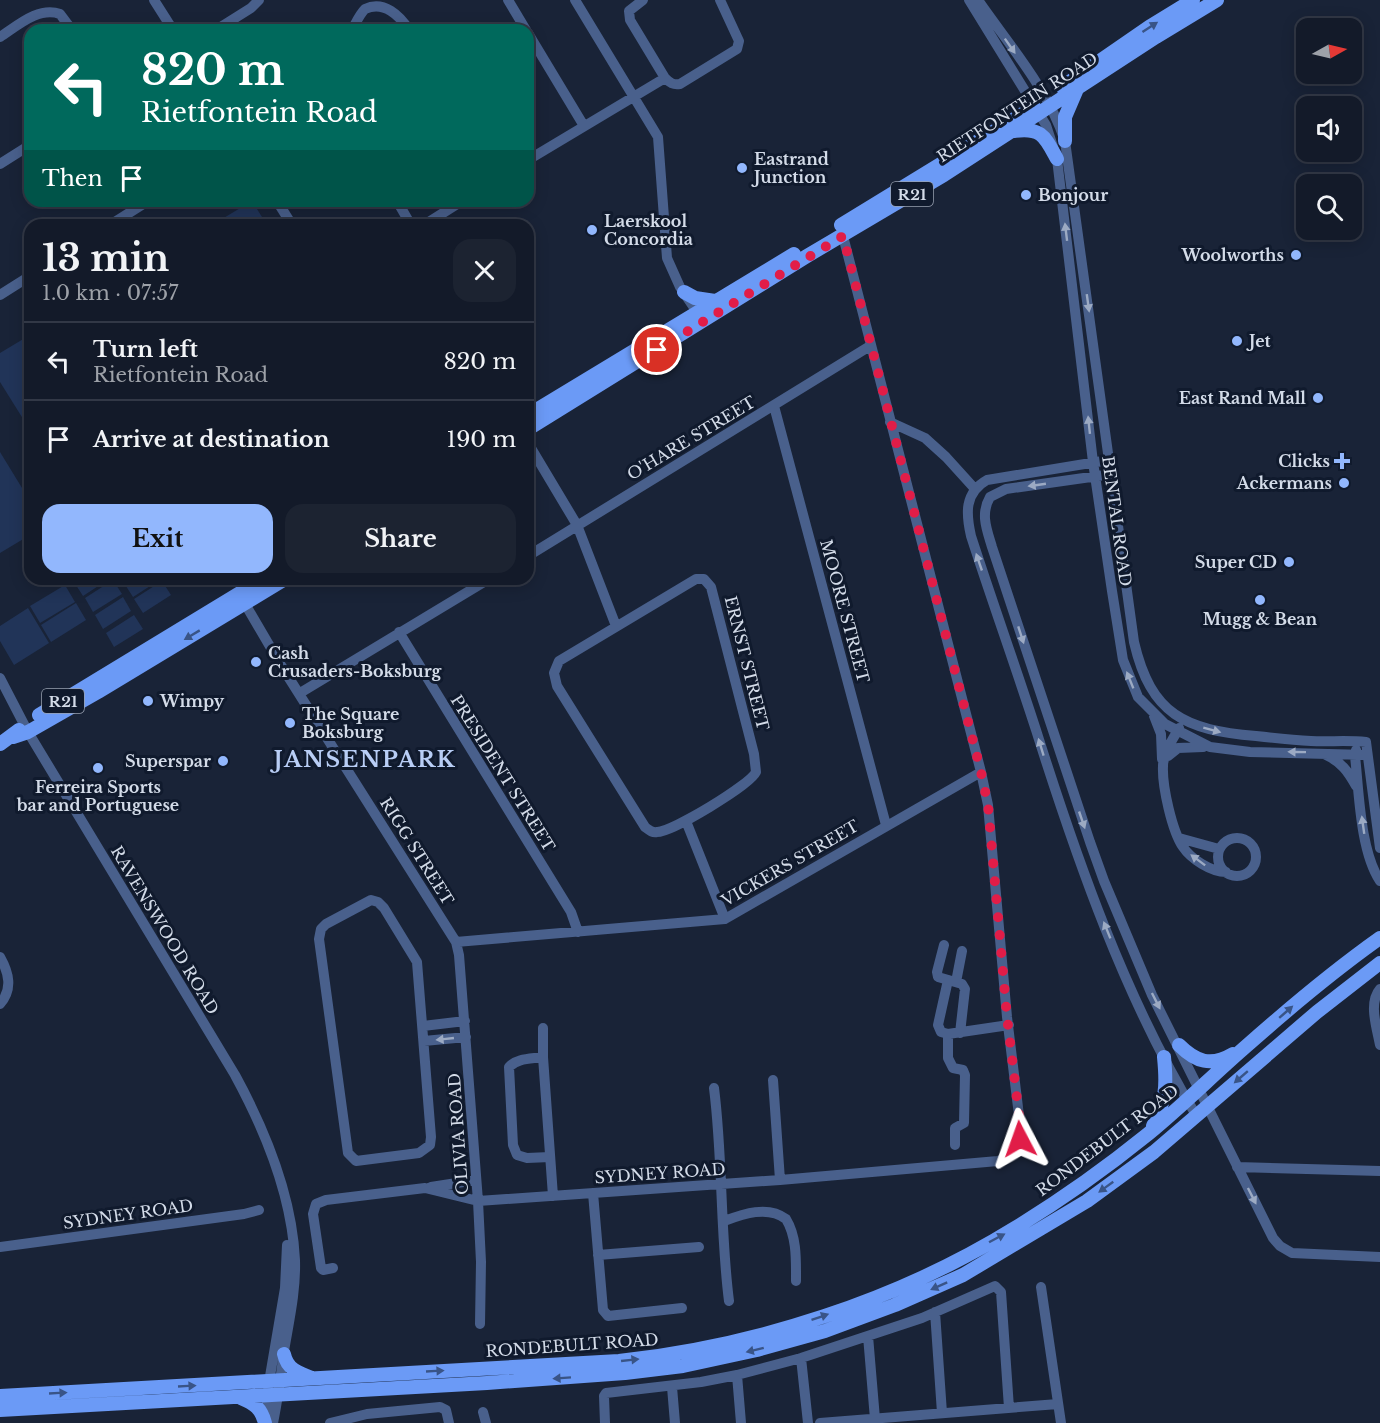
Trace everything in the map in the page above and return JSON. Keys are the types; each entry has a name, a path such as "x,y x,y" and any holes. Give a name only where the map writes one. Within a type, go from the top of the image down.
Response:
{"main road":[{"name":"RIETFONTEIN ROAD","path":"534,424 563,401 700,317 843,236 1013,132 1149,27 1193,0"},
{"name":"RIETFONTEIN ROAD","path":"700,317 715,301 1078,87 1217,0"},
{"path":"1065,141 1065,117 1078,87"},
{"path":"1013,132 1029,130 1042,135 1057,159"},
{"path":"684,292 695,298 715,301"},
{"name":"RIETFONTEIN ROAD","path":"534,413 563,401"},
{"name":"R21","path":"242,599 257,585"},
{"name":"R21","path":"0,744 242,599 272,585"},
{"path":"1361,952 1380,930"},
{"name":"RONDEBULT ROAD","path":"0,1410 238,1397 318,1379 619,1361 660,1356 752,1338 817,1318 889,1292 956,1260 1014,1229 1081,1185 1200,1090 1242,1050 1333,972 1380,938"},
{"name":"RONDEBULT ROAD","path":"0,1395 475,1384 626,1373 694,1364 758,1350 825,1330 896,1305 963,1275 1096,1194 1154,1152 1317,1012 1380,963"},
{"path":"1179,1045 1190,1056 1205,1061 1219,1061 1242,1050"},
{"path":"1149,1133 1166,1096 1164,1057"},
{"path":"284,1354 291,1369 318,1379"},
{"path":"238,1397 255,1404 260,1409 265,1423"}],"street":[{"path":"154,0 169,24"},
{"path":"226,24 251,8 259,0"},
{"path":"508,0 523,24"},
{"path":"575,0 658,137 662,171 665,247 670,267 700,317"},
{"path":"643,0 631,7 630,20 665,78 671,84 680,84 737,49 739,41 720,0"},
{"path":"969,0 1043,107"},
{"path":"978,0 1043,107"},
{"path":"356,24 364,10 376,3 392,6 405,24"},
{"path":"0,37 46,11 60,14 68,24"},
{"path":"534,43 584,126"},
{"path":"534,156 665,78"},
{"name":"BENTAL ROAD","path":"1043,107 1065,141 1134,642 1138,658 1153,692 1172,712 1184,720 1220,733 1312,741 1362,741"},
{"name":"BENTAL ROAD","path":"1043,107 1057,159 1093,462 1123,660 1138,697 1153,714 1177,732 1210,747 1250,752 1367,755"},
{"path":"0,164 24,149"},
{"path":"120,219 138,207"},
{"path":"433,219 452,207"},
{"path":"843,236 981,772 992,836 1009,1025 954,1034 941,1032 938,1025 962,951"},
{"path":"0,295 24,280"},
{"name":"O'HARE STREET","path":"534,552 870,346"},
{"name":"MOORE STREET","path":"774,406 886,825"},
{"path":"890,422 925,438 975,489"},
{"path":"534,453 577,525 616,626 559,661 555,669 555,682 645,827 650,831 660,832 686,821 725,919"},
{"path":"1109,460 987,480 975,489 969,501 967,520 973,544 1076,851 1113,945 1164,1057 1196,1115"},
{"path":"1112,474 1006,489 990,497 986,504 984,520 1060,756 1104,881 1152,995 1179,1045 1273,1238 1286,1251 1380,1257"},
{"name":"ERNST STREET","path":"616,626 696,579 704,579 711,586 757,765 753,778 748,783 686,821"},
{"path":"300,693 479,585"},
{"name":"RIGG STREET","path":"242,599 456,942"},
{"name":"PRESIDENT STREET","path":"399,632 571,912 578,932"},
{"name":"RAVENSWOOD ROAD","path":"0,678 26,728 253,1108 266,1140 291,1223 294,1271 284,1354 265,1423"},
{"path":"1153,714 1161,734 1167,801 1182,846 1208,867 1237,876 1248,873 1256,864 1256,852 1250,842 1239,837 1227,840 1220,849 1218,859 1226,872"},
{"path":"1163,764 1184,720"},
{"path":"1362,741 1367,755 1380,848"},
{"path":"1362,741 1355,756 1359,791 1367,848 1380,881"},
{"path":"1163,764 1178,748 1210,747"},
{"path":"1320,753 1333,759 1348,771 1359,791"},
{"name":"VICKERS STREET","path":"456,942 725,919 981,772"},
{"path":"1179,838 1220,849"},
{"path":"371,900 384,908 417,962 423,1026 430,1145 419,1153 356,1161 348,1153 319,939 321,929 326,924 365,901 371,900"},
{"name":"OLIVIA ROAD","path":"456,942 465,1021 478,1201 481,1262 480,1324"},
{"path":"944,945 938,976 962,984 966,989 954,1034 950,1063 953,1068 963,1070 965,1075 963,1122 955,1128 955,1145"},
{"path":"0,957 8,975 9,989 0,1004"},
{"path":"1380,988 1376,994 1374,1007 1380,1045"},
{"path":"423,1026 465,1021"},
{"name":"SYDNEY ROAD","path":"333,1268 323,1270 321,1268 313,1214 316,1204 326,1200 425,1188 478,1201 780,1180 998,1161 1015,1151 1021,1132 1009,1025"},
{"path":"543,1028 553,1196"},
{"path":"423,1041 466,1037"},
{"path":"543,1057 513,1062 509,1067 514,1151 517,1155 527,1158 550,1157"},
{"path":"773,1080 780,1180"},
{"path":"714,1088 723,1183 729,1302"},
{"path":"1238,1167 1380,1171"},
{"path":"425,1188 476,1180"},
{"path":"593,1193 604,1314 608,1316 682,1308"},
{"name":"RAVENSWOOD ROAD","path":"273,1423 274,1388 287,1268 286,1206"},
{"name":"SYDNEY ROAD","path":"0,1246 244,1214 259,1210"},
{"path":"724,1221 752,1212 773,1213 786,1219 794,1238 796,1281"},
{"path":"598,1255 699,1247"},
{"path":"605,1423 604,1396 606,1393 672,1387 737,1375 801,1358 935,1312 991,1287 998,1288 1001,1297 1009,1408"},
{"path":"1041,1287 1061,1423"},
{"path":"935,1312 942,1413"},
{"path":"868,1336 875,1419"},
{"path":"801,1358 808,1423"},
{"path":"737,1375 741,1423"},
{"path":"672,1387 675,1423"},
{"path":"819,1423 1058,1404"},
{"path":"330,1423 367,1414 440,1407 446,1410 449,1423"},
{"path":"483,1412 486,1423"}],"shaded area":[{"path":"242,207 256,207 263,219 222,219"},
{"path":"24,339 24,420 0,382 0,353"},
{"path":"0,452 24,491 24,539 0,553"},
{"path":"65,585 75,602 40,623 30,606"},
{"path":"76,585 100,585 83,596"},
{"path":"105,585 116,585 122,594 93,612 85,598"},
{"path":"125,585 152,585 133,597"},
{"path":"156,585 165,585 171,595 143,613 134,599"},
{"path":"123,597 131,611 103,629 95,615"},
{"path":"76,603 86,620 51,642 41,625"},
{"path":"28,608 49,643 14,665 0,641 0,626"},
{"path":"134,615 143,629 114,647 106,633"}],"place":[{"name":"Eastrand Junction","path":"742,168"},
{"name":"Bonjour","path":"1026,195"},
{"name":"Laerskool Concordia","path":"592,230"},
{"name":"Woolworths","path":"1296,255"},
{"name":"Jet","path":"1237,341"},
{"name":"East Rand Mall","path":"1318,398"},
{"name":"Clicks","path":"1342,461"},
{"name":"Ackermans","path":"1344,483"},
{"name":"Super CD","path":"1289,562"},
{"name":"Mugg & Bean","path":"1260,600"},
{"name":"Cash Crusaders-Boksburg","path":"256,662"},
{"name":"Wimpy","path":"148,701"},
{"name":"The Square Boksburg","path":"290,723"},
{"name":"Superspar","path":"223,761"},
{"name":"Ferreira Sports bar and Portuguese","path":"98,768"}],"district":[{"name":"JANSENPARK","path":"365,759"}],"route":[{"path":"657,350 843,236 988,805 1020,1139"}]}
